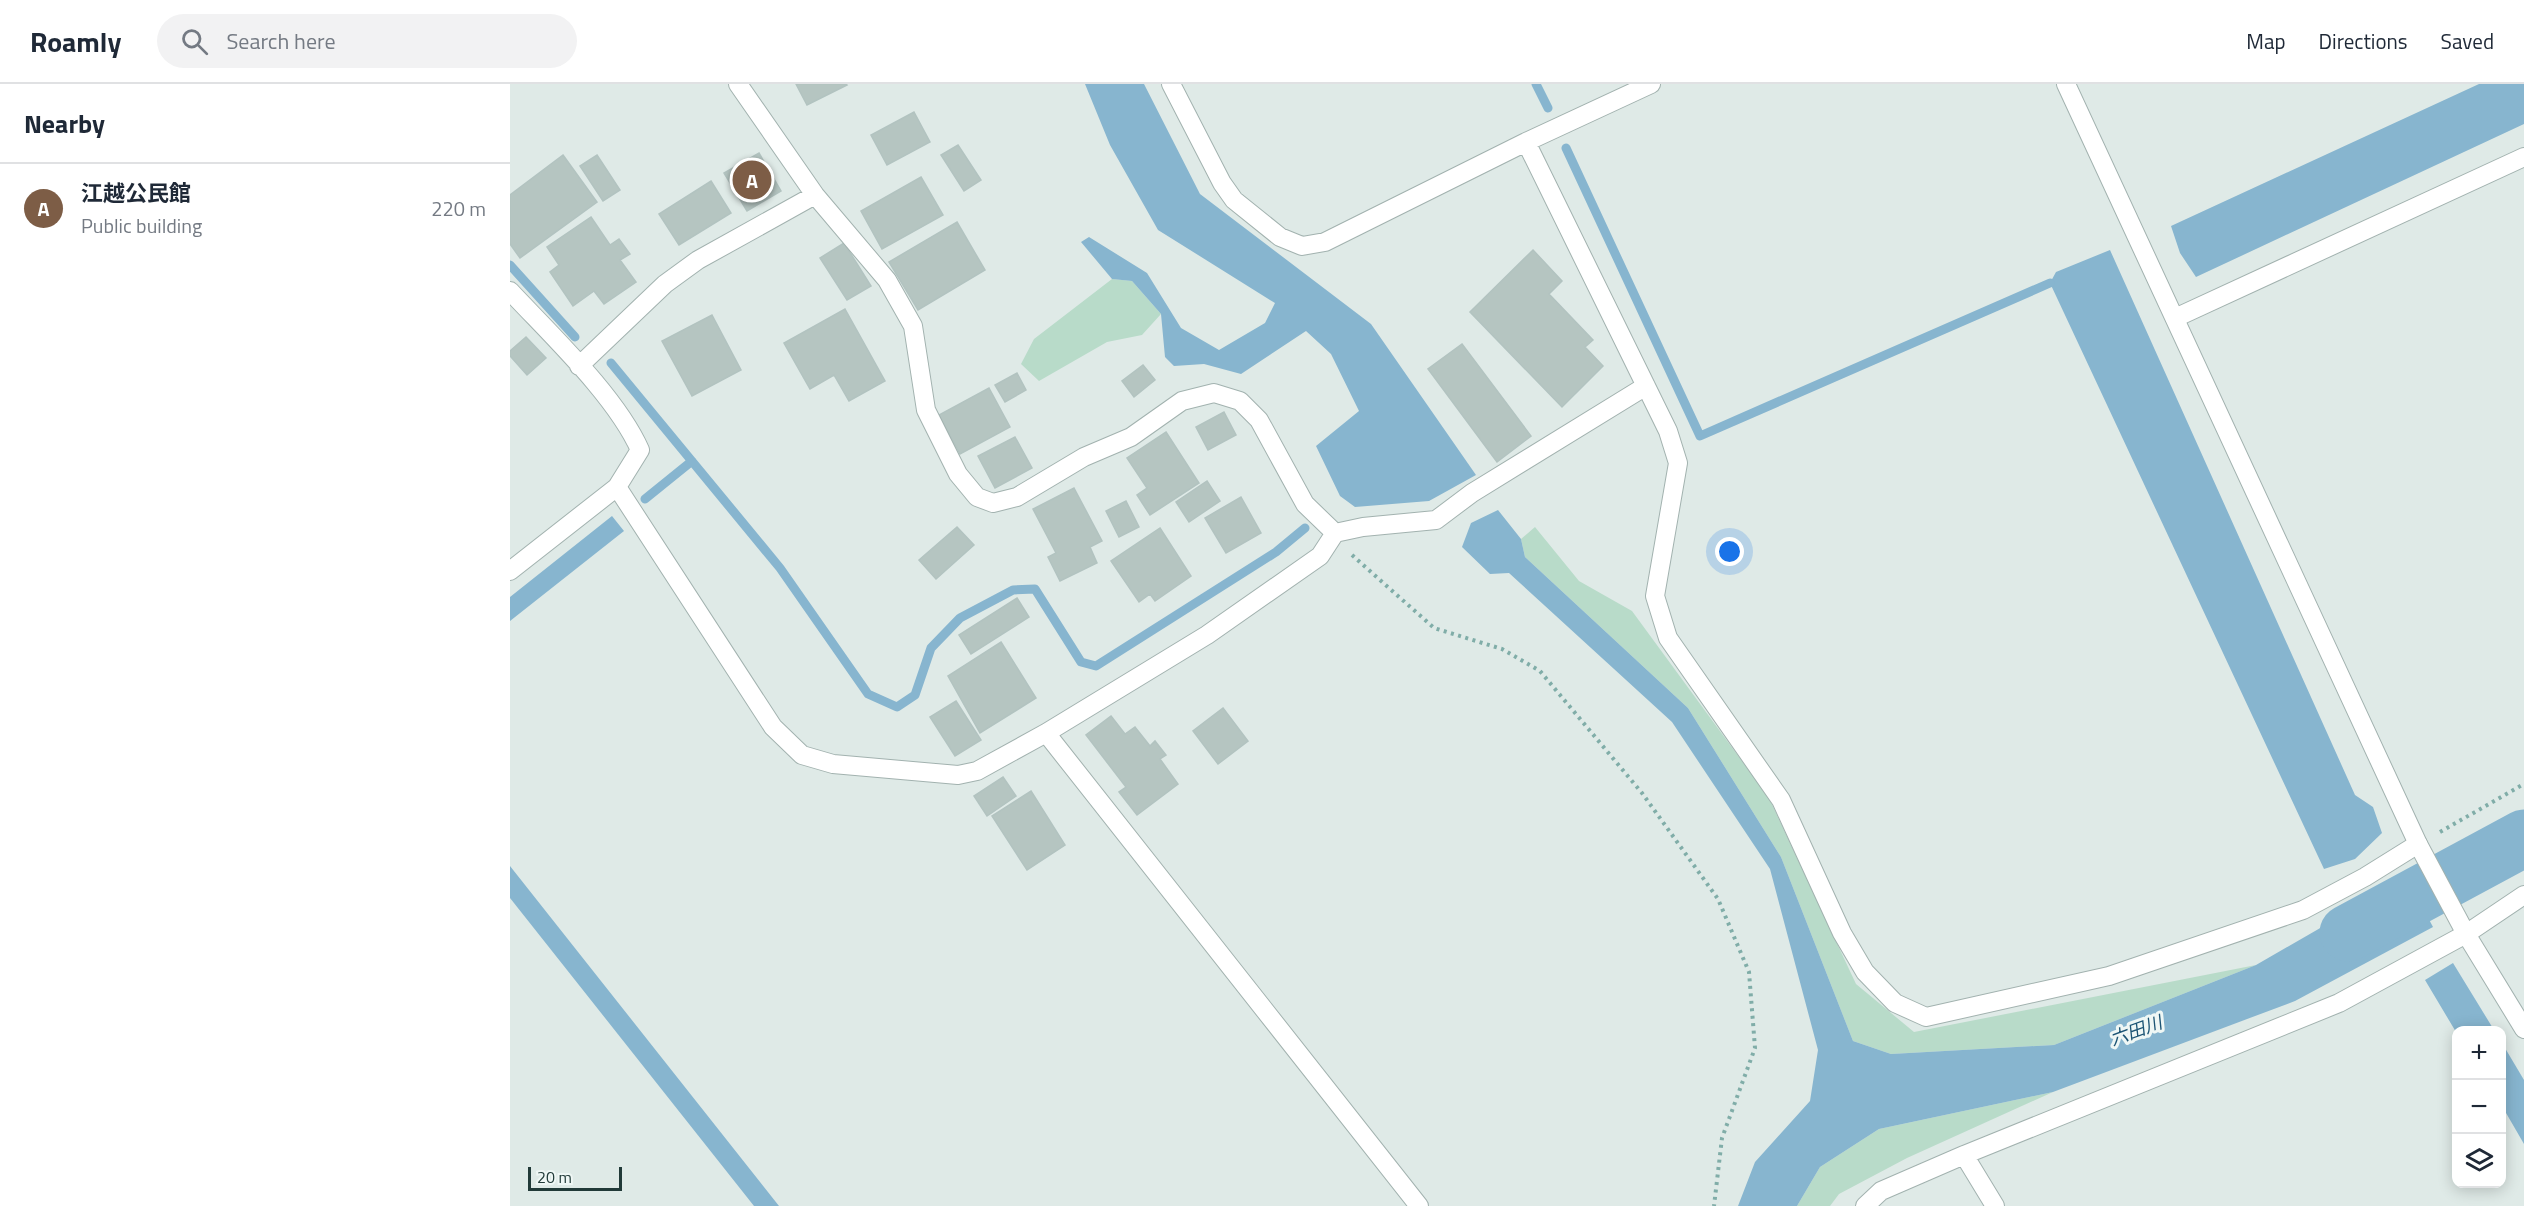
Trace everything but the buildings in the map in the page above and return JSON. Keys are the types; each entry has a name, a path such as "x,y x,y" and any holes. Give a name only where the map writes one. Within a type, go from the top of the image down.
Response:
{"street":[{"path":"738,84 815,195 887,280 913,326 926,410 958,474 977,497 993,502 1017,497 1084,457 1131,437 1182,401 1215,393 1240,400 1259,420 1305,504 1335,533"},
{"path":"1172,84 1221,183 1234,200 1280,237 1302,246 1325,242 1527,141 1651,84"},
{"path":"2066,84 2418,844 2466,934 2524,1029"},
{"path":"1527,141 1668,431 1678,464 1655,596 1668,638 1781,800 1848,943 1864,972 1895,1003 1926,1017 2109,976 2303,910 2365,877 2418,844"},
{"path":"2175,318 2524,157"},
{"path":"579,366 665,284 698,260 815,195"},
{"path":"510,291 579,366 631,429 640,450 617,487 510,572"},
{"path":"617,487 774,727 802,755 833,764 958,775 977,771 1207,635 1320,556 1335,533 1363,527 1436,520 1472,493 1646,386"},
{"path":"1046,732 1419,1206"},
{"path":"1865,1206 1881,1191 1964,1155 2339,1003 2466,934 2524,895"},
{"path":"1964,1155 1995,1206"}],"path":[{"path":"1335,533 1352,554 1434,628 1502,648 1539,671 1642,793 1718,899 1749,972 1755,1048 1722,1138 1714,1206"},
{"path":"2418,844 2524,784"}],"green space":[{"path":"1112,279 1132,281 1161,314 1142,335 1107,342 1039,381 1021,364 1034,339"},
{"path":"1535,527 1579,581 1632,611 1769,798 1856,984 1914,1032 2256,965 2054,1045 1891,1054 1853,1041 1781,857 1688,708 1525,557 1521,539"},
{"path":"2053,1092 1907,1158 1839,1194 1830,1206 1797,1206 1820,1167 1879,1129"}],"water":[{"path":"1085,84 1144,84 1200,194 1371,324 1476,475 1429,501 1355,507 1340,496 1316,446 1359,411 1331,354 1306,331 1241,374 1204,364 1174,366 1165,357 1161,314 1132,281 1112,279 1081,242 1089,237 1147,273 1181,328 1219,350 1265,323 1275,303 1158,230 1110,145"},
{"path":"2479,84 2524,84 2524,124 2196,277 2180,253 2171,226"},
{"path":"2110,250 2355,795 2373,807 2382,833 2355,859 2324,869 2050,283 2056,272"},
{"path":"1498,510 1521,539 1525,557 1688,708 1781,857 1853,1041 1891,1054 2054,1045 2256,965 2407,878 2433,927 2295,1001 2053,1092 1879,1129 1820,1167 1797,1206 1738,1206 1755,1162 1810,1101 1818,1050 1770,869 1672,722 1509,573 1490,574 1462,547 1471,523"},
{"path":"612,516 624,531 510,621 510,597"},
{"path":"510,866 779,1206 754,1206 510,898"},
{"path":"2453,963 2492,1026 2452,1026 2425,980"},
{"path":"2506,1050 2524,1080 2524,1144 2506,1113"}],"waterway":[{"path":"1536,84 1548,108"},
{"path":"1566,148 1700,436 2050,283"},
{"path":"510,265 575,337"},
{"path":"611,363 780,568 868,694 897,707 915,695 931,648 960,618 1013,590 1035,589 1081,662 1096,666 1276,552 1305,528"},
{"path":"645,499 692,461"},
{"name":"六田川","path":"2348,933 2524,838"}],"place":[{"name":"江越公民館","path":"752,180"}]}
